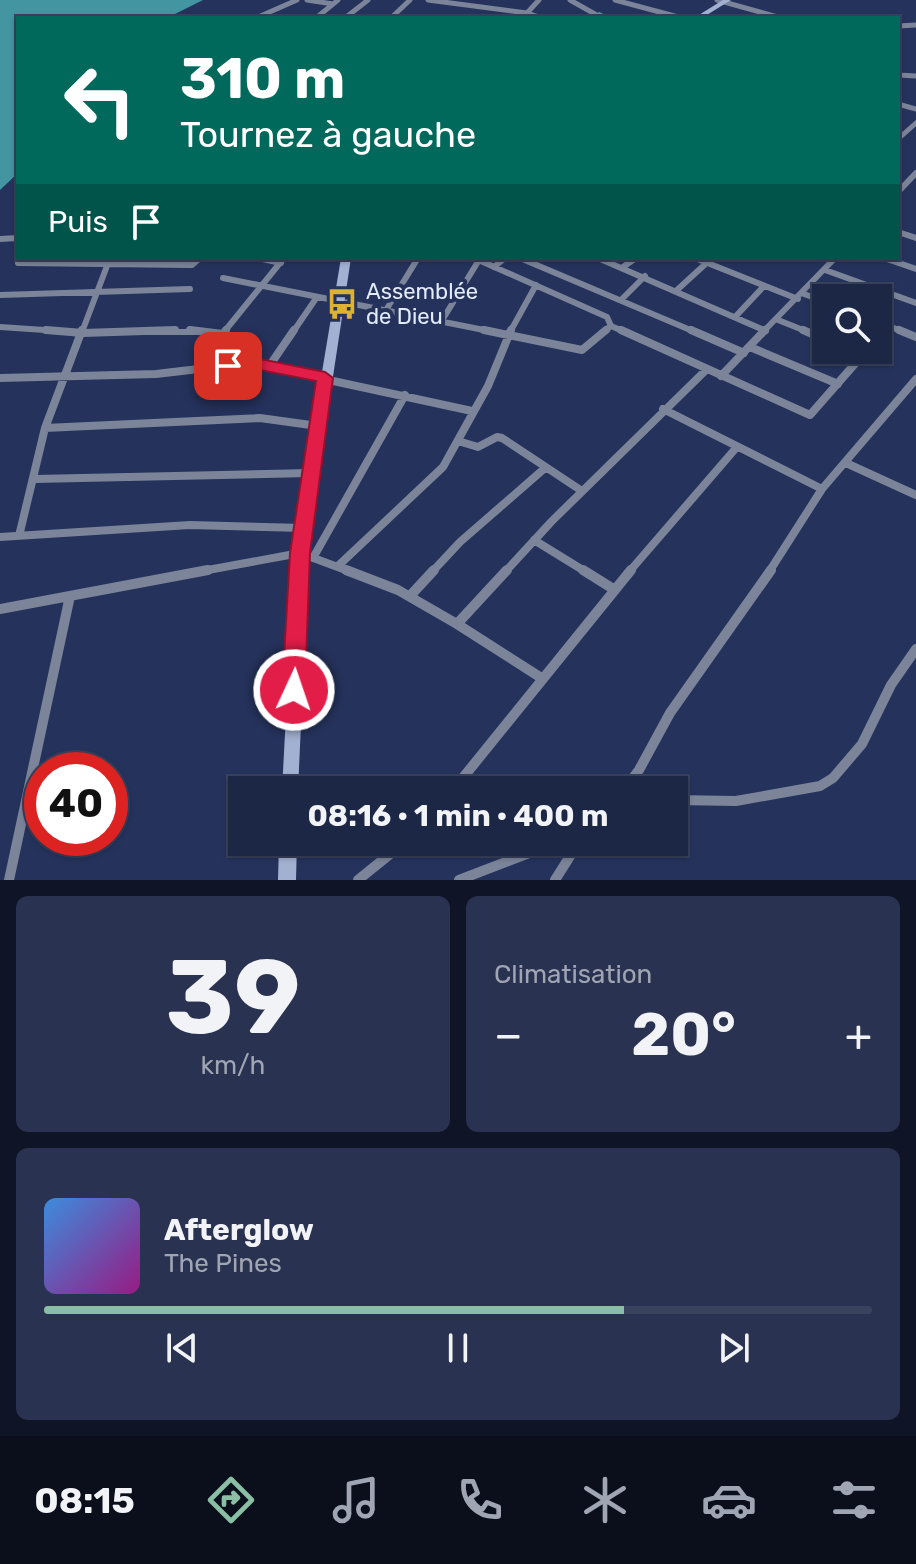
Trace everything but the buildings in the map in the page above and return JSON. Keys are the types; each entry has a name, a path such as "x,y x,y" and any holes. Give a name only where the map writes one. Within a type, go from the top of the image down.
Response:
{"street":[{"path":"261,16 297,0"},
{"path":"307,0 335,2"},
{"path":"348,16 368,0"},
{"path":"393,16 410,0"},
{"path":"428,0 525,16 539,0"},
{"path":"570,0 598,16"},
{"path":"615,0 675,16"},
{"path":"700,16 723,1 774,16"},
{"path":"318,16 335,2"},
{"path":"900,137 916,123"},
{"path":"900,190 916,173"},
{"path":"18,263 109,260 196,264 199,260"},
{"path":"19,536 45,428 109,260"},
{"path":"0,327 83,333 187,330 223,334 283,260"},
{"path":"291,776 306,556 303,528 346,260"},
{"path":"386,310 417,260"},
{"path":"441,322 475,260"},
{"path":"478,260 597,312 607,317 611,326 810,415 855,364"},
{"path":"494,267 503,260"},
{"path":"525,260 838,384"},
{"path":"604,260 766,331"},
{"path":"623,267 633,260"},
{"path":"677,290 709,260 764,286 812,299"},
{"path":"721,376 833,260"},
{"path":"890,260 916,269"},
{"path":"825,270 916,303"},
{"path":"621,300 645,276"},
{"path":"223,278 582,350 611,326"},
{"path":"338,566 426,485 458,441 536,285"},
{"path":"736,316 764,286"},
{"path":"0,295 190,289"},
{"path":"270,365 317,297"},
{"path":"778,320 812,334"},
{"path":"892,328 916,337"},
{"path":"0,378 204,371 239,363 270,365 472,411"},
{"path":"457,624 582,491 706,370"},
{"path":"634,776 670,713 790,543 822,489 916,379"},
{"path":"306,556 405,395"},
{"path":"663,409 822,489"},
{"path":"45,428 260,418 318,426"},
{"path":"458,441 478,447 497,437 582,491"},
{"path":"464,776 615,590 736,448"},
{"path":"846,463 916,495"},
{"path":"410,596 460,542 545,468"},
{"path":"35,479 310,473"},
{"path":"0,537 190,525 303,528"},
{"path":"534,540 615,590"},
{"path":"0,609 306,556 410,596 543,679"},
{"path":"9,880 70,596"},
{"path":"688,800 736,801 820,786 832,781 858,752 887,693 916,649"},
{"path":"287,880 288,856"},
{"path":"358,880 388,856"},
{"path":"459,880 522,856"},
{"path":"555,880 570,856"}],"shaded area":[{"path":"0,0 203,0 171,16 16,16 16,175 0,190"}],"waterway":[{"path":"599,13 605,16"}],"place":[{"name":"Assemblée de Dieu","path":"342,304"}],"route":[{"path":"228,366 239,363 270,365 325,378 300,553 294,690"}]}
